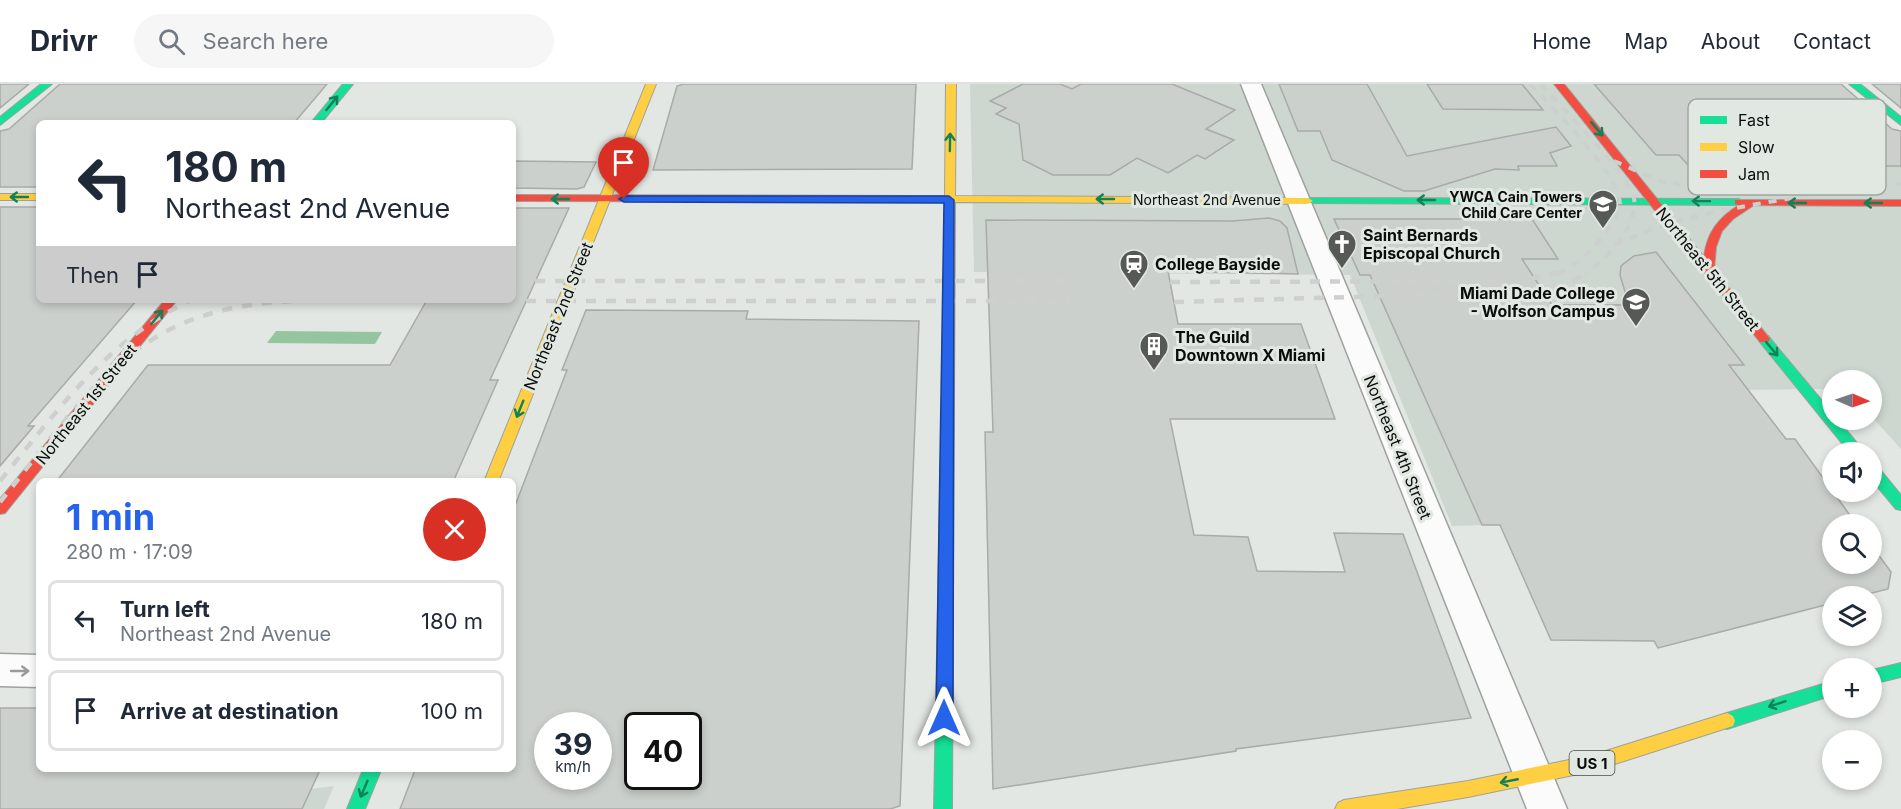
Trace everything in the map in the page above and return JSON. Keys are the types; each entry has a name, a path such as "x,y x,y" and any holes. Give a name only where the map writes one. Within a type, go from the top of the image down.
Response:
{"main road":[{"path":"0,122 47,84"},
{"path":"318,120 348,84"},
{"name":"Northeast 2nd Street","path":"493,478 651,84"},
{"path":"943,809 951,84"},
{"name":"Northeast 5th Street","path":"1559,84 1640,180 1652,201 1708,272 1849,442"},
{"path":"1854,84 1873,99"},
{"path":"1886,110 1901,122"},
{"path":"0,197 36,197"},
{"name":"Northeast 2nd Avenue","path":"516,198 1901,202"},
{"path":"1708,272 1709,245 1716,225 1750,202"},
{"name":"Northeast 1st Street","path":"0,509 169,303"},
{"path":"1882,482 1901,505"},
{"path":"1882,674 1901,669"},
{"name":"US 1","path":"1344,809 1540,793 1593,763 1822,691"},
{"path":"356,809 371,772"}],"street":[{"name":"Northeast 4th Street","path":"1251,84 1540,793"},
{"path":"0,670 36,671"}],"shaded area":[{"name":"Miami Dade College - Wolfson Campus","path":"970,84 1834,84 1852,99 1688,99 1688,195 1886,195 1886,127 1901,140 1901,449 1882,428 1882,370 1822,370 1822,389 1737,390 1482,525 1452,526 1350,275 974,272"},
{"path":"276,331 382,332 375,344 267,343"},
{"path":"334,786 324,809 152,809"}],"building":[{"path":"0,84 29,84 0,108"},
{"path":"60,84 327,84 297,120 36,120 36,187 0,187 0,131 9,129"},
{"path":"684,84 916,84 912,169 653,170 677,86"},
{"path":"1023,84 1060,84 1072,89 1081,84 1172,84 1235,110 1206,129 1234,140 1205,159 1197,155 1168,173 1137,158 1110,175 1053,175 1023,160 1019,124 996,114 1006,108 990,101"},
{"path":"1279,84 1367,84 1407,156 1556,127 1571,146 1550,153 1557,166 1518,166 1519,170 1495,169 1424,191 1404,191 1332,160 1320,131 1298,131"},
{"path":"1427,84 1522,84 1543,110 1443,109"},
{"path":"1594,84 1841,84 1858,99 1688,99 1688,165 1679,155 1656,155"},
{"path":"1872,84 1901,84 1901,108"},
{"path":"1886,124 1892,129 1901,131 1901,166 1886,166"},
{"path":"516,161 596,162 584,187 577,189 516,188"},
{"path":"0,207 36,207 36,303 134,303 28,426 34,426 0,466"},
{"path":"516,208 569,208 490,380 498,380 455,478 59,478 148,365 390,365 425,303 516,303"},
{"path":"1269,218 1280,221 1287,228 1298,274 1168,271 1178,324 1301,324 1335,419 1170,419 1194,535 1248,537 1257,571 1345,572 1334,533 1403,534 1471,718 1236,749 1236,751 993,789 985,432 993,432 986,220 1233,221"},
{"path":"1334,219 1532,219 1558,259 1522,259 1552,305 1629,305 1620,275 1621,266 1634,256 1656,252 1744,365 1729,365 1786,439 1795,439 1822,476 1822,502 1840,502 1849,514 1822,514 1822,574 1882,574 1882,560 1891,572 1888,589 1882,590 1882,586 1822,586 1822,606 1658,648 1654,641 1551,640 1500,525 1482,525 1370,275 1360,275"},
{"path":"586,310 748,311 746,319 919,321 900,806 890,809 400,809 414,772 516,772 516,503 567,370 562,370"},
{"path":"0,708 36,708 36,772 319,772 302,809 0,809"}],"railway":[{"path":"1530,84 1597,159 1617,191 1620,204 1614,221 1593,248 1577,263 1558,274"},
{"path":"1541,84 1593,140 1629,187 1634,198 1634,209 1626,231 1616,244"},
{"path":"1614,161 1660,181 1688,186"},
{"path":"1886,184 1901,184"},
{"path":"1616,244 1663,226 1714,212 1812,195"},
{"path":"1586,274 1616,244"},
{"path":"1170,282 1520,281 1562,272"},
{"path":"1174,302 1529,292 1566,285 1588,272"},
{"path":"535,281 1068,281"},
{"path":"526,301 1071,301"},
{"path":"0,481 85,379 133,336 186,303"},
{"path":"0,502 90,392 143,345 173,328 206,315 264,303"}],"traffic: fast":[{"path":"0,122 47,84"},
{"path":"318,120 348,84"},
{"path":"1854,84 1873,99"},
{"path":"1886,110 1901,122"},
{"path":"1308,201 1739,202"},
{"path":"1764,339 1849,442"},
{"path":"943,809 948,397"},
{"path":"1882,482 1901,505"},
{"path":"1882,675 1901,670"},
{"path":"1727,721 1822,691"},
{"path":"356,809 371,772"}],"traffic: slow":[{"path":"493,478 651,84"},
{"path":"948,397 951,84"},
{"path":"0,197 36,197"},
{"path":"921,199 1308,201"},
{"path":"1344,809 1468,789 1593,763 1727,721"}],"traffic: jam":[{"path":"1559,84 1764,339"},
{"path":"516,198 921,199"},
{"path":"1739,202 1901,203"},
{"path":"1708,272 1711,247 1717,230 1729,217 1750,203"},
{"path":"0,509 169,303"}],"place":[{"name":"YWCA Cain Towers Child Care Center","path":"1603,230"},
{"name":"Saint Bernards Episcopal Church","path":"1342,270"},
{"name":"College Bayside","path":"1134,290"},
{"name":"Miami Dade College - Wolfson Campus","path":"1636,328"},
{"name":"The Guild Downtown X Miami","path":"1154,372"}],"route":[{"path":"624,199 949,200 944,718"}]}
